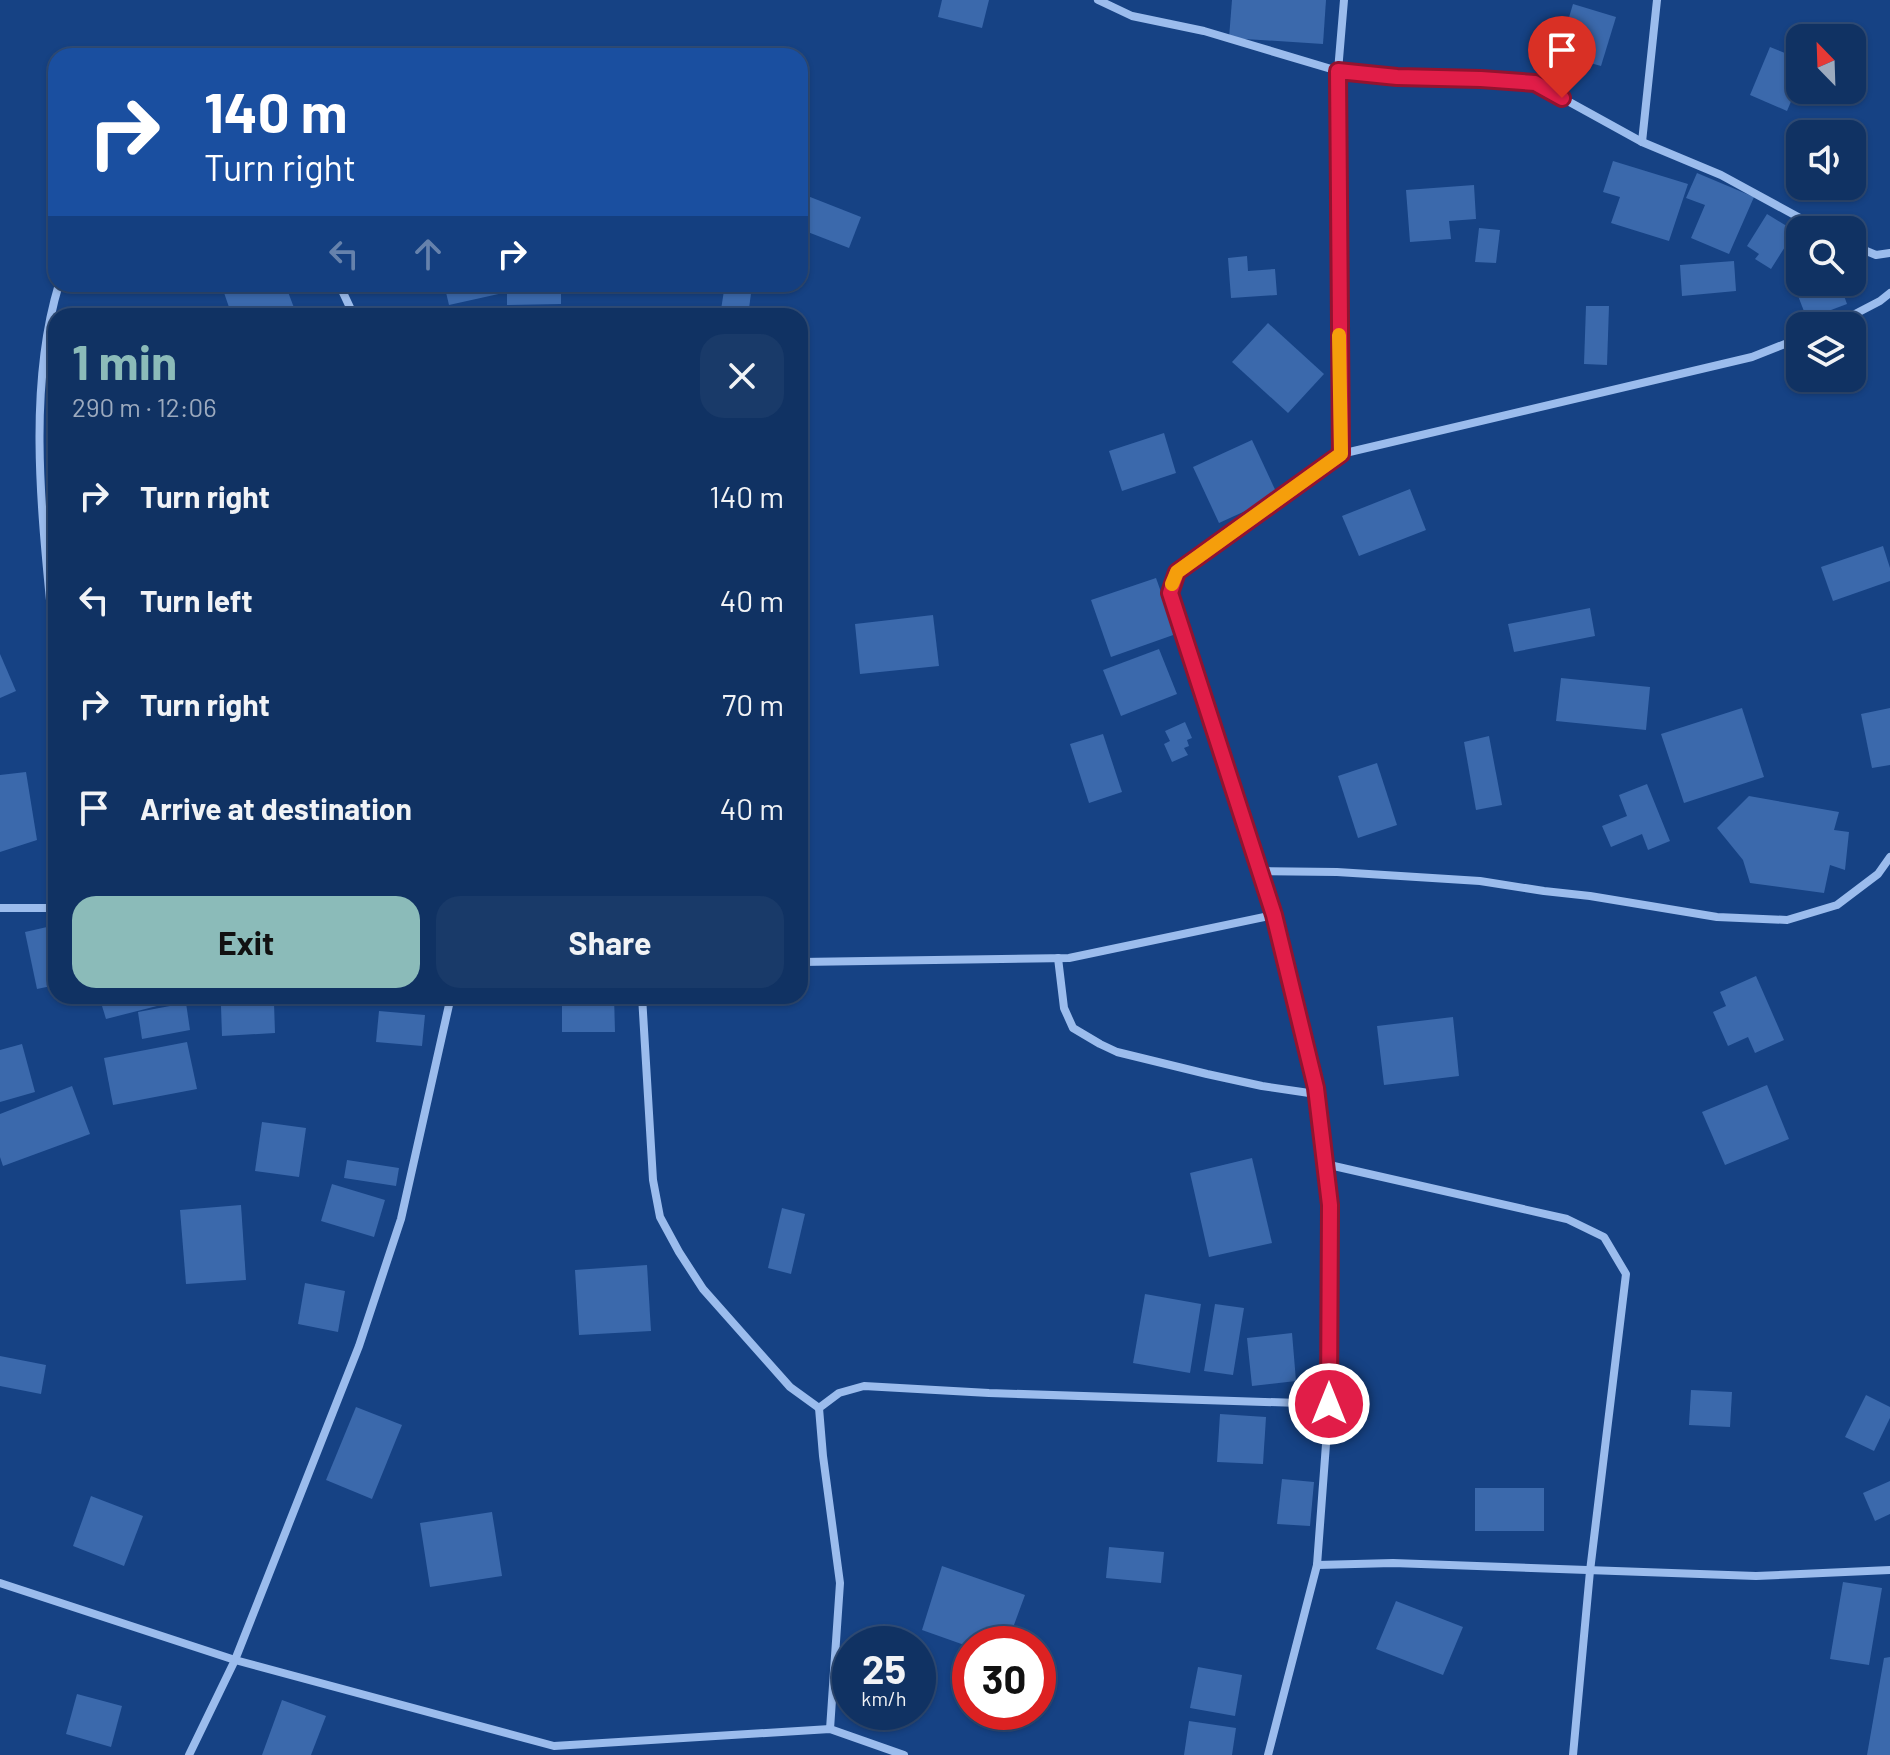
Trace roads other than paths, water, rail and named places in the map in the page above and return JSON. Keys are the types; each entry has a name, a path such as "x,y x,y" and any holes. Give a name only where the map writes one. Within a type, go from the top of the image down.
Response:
{"street":[{"path":"1098,0 1132,16 1204,31 1338,71 1397,77 1535,83 1642,142 1721,175 1796,216"},
{"path":"1341,454 1338,71 1344,0"},
{"path":"1642,142 1657,0"},
{"path":"1866,251 1876,255 1890,253"},
{"path":"1859,312 1890,293"},
{"path":"48,332 38,447 48,568"},
{"path":"1268,1755 1317,1565 1329,1404 1330,1205 1316,1094 1274,915 1170,593 1177,572 1341,454 1752,357 1786,344"},
{"path":"1260,871 1337,872 1480,881 1717,917 1787,920 1837,905 1878,874 1890,857"},
{"path":"0,908 48,908"},
{"path":"808,962 1069,958 1274,915"},
{"path":"1058,958 1064,1008 1073,1028 1100,1044 1117,1052 1207,1074 1316,1094"},
{"path":"189,1755 235,1660 359,1346 397,1233 449,1004"},
{"path":"642,1004 653,1180 660,1217 703,1289 790,1387 819,1408 840,1583 830,1729"},
{"path":"1325,1164 1567,1219 1604,1237 1626,1274 1590,1571 1573,1755"},
{"path":"819,1408 839,1393 864,1386 1329,1404"},
{"path":"1317,1565 1393,1563 1756,1576 1890,1570"},
{"path":"0,1583 235,1660 554,1746 830,1729 904,1755"}]}
